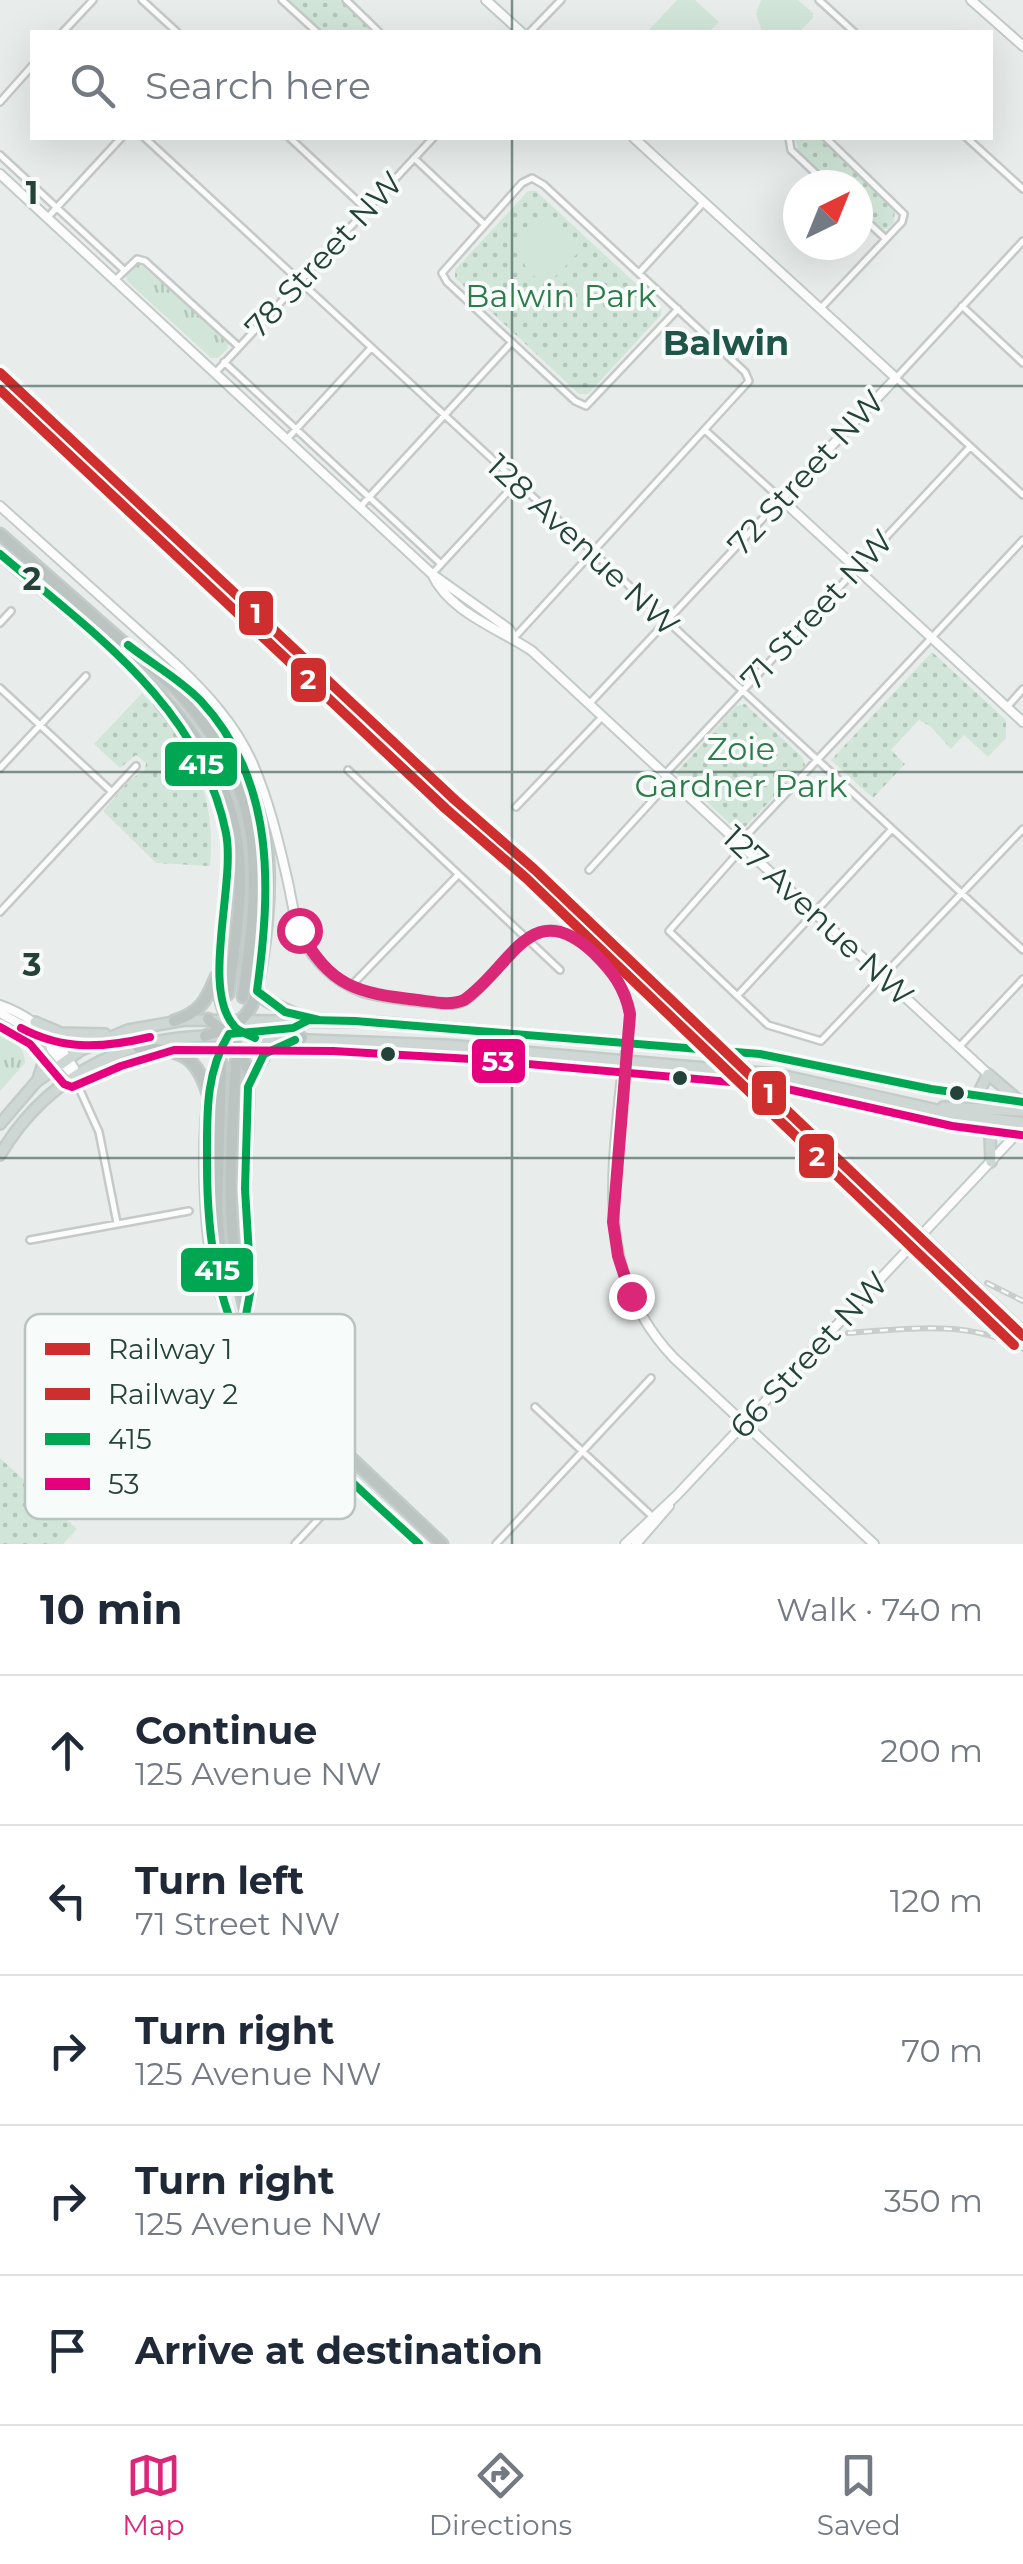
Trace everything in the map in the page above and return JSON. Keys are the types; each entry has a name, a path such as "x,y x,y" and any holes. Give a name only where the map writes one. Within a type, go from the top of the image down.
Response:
{"highway":[{"path":"0,534 176,688 213,733 232,768 247,811 255,854 256,895 243,997"},
{"path":"2,556 130,666 173,706 197,736 228,800 236,832 240,880 228,994"},
{"path":"140,655 183,684 218,722 250,780 261,813 268,907 257,991 249,1011 232,1029 217,1064 209,1098 206,1188 213,1266 229,1314"},
{"path":"130,666 191,741 217,794 231,866 219,981 221,1006 232,1029 248,1087 245,1189 251,1288 246,1314"},
{"path":"174,1020 191,1016 202,1006 221,962"},
{"path":"219,981 224,996 236,1002 245,1001 257,991"},
{"path":"257,991 267,1001 309,1020"},
{"path":"208,1019 256,1038"},
{"path":"205,1036 232,1029 293,1028 309,1020"},
{"path":"248,1087 264,1054 302,1038"},
{"path":"138,1047 168,1050 190,1059 202,1075 209,1098"},
{"path":"217,1064 227,1057 242,1064"},
{"path":"217,1064 217,1211 220,1258 231,1314"},
{"path":"242,1064 232,1210 246,1314"},
{"path":"355,1461 442,1544"},
{"path":"355,1484 419,1544"}],"main road":[{"path":"0,1124 36,1082 95,1042 174,1020 208,1019"},
{"path":"309,1020 760,1054 1022,1105"},
{"path":"34,1022 73,1035 118,1033"},
{"path":"36,1082 45,1058 38,1034"},
{"path":"0,1155 25,1118 73,1075 138,1047 172,1038 205,1036"},
{"path":"256,1038 459,1046 788,1076 1023,1125"},
{"path":"977,1096 988,1074 1022,1105"},
{"path":"925,1106 1022,1105"},
{"path":"976,1118 990,1136 991,1162"}],"street":[{"path":"65,30 93,0"},
{"path":"142,0 175,30"},
{"path":"282,0 315,30"},
{"path":"346,0 377,30"},
{"path":"486,0 519,30"},
{"path":"532,30 561,0"},
{"path":"819,0 852,30"},
{"path":"971,0 1023,46"},
{"path":"0,102 30,68"},
{"path":"48,217 119,140"},
{"name":"128 Avenue NW","path":"147,140 1023,950"},
{"path":"294,140 366,209"},
{"name":"78 Street NW","path":"215,373 431,140"},
{"path":"636,140 1023,496"},
{"path":"789,140 791,150 812,170"},
{"path":"820,309 886,239 904,214 828,140"},
{"path":"969,140 1023,190"},
{"path":"0,155 124,270"},
{"path":"414,158 484,224"},
{"name":"127 Avenue NW","path":"0,174 432,574 436,584 502,636 514,638 590,704 988,1074"},
{"path":"514,638 749,381 746,372 544,185 532,178 522,183 442,273 447,282 575,401 586,406 678,310"},
{"path":"639,273 704,202"},
{"path":"873,227 886,239"},
{"name":"72 Street NW","path":"590,704 1023,241"},
{"path":"115,280 137,259 146,261 238,346"},
{"path":"962,306 1023,363"},
{"path":"360,507 512,342"},
{"path":"287,439 371,348"},
{"path":"224,362 442,564"},
{"path":"706,431 1023,722"},
{"name":"71 Street NW","path":"589,870 742,691 970,447"},
{"path":"432,574 516,482"},
{"path":"0,506 207,693 228,721 266,798 299,930 326,972 372,995 451,1004 464,1000 526,938 549,929 569,933 607,966 627,1000 630,1021 613,1212 615,1242 624,1277 642,1318 666,1350 874,1544"},
{"path":"1023,540 744,837 742,845 669,931 768,1024 818,1041 829,1036 1023,829"},
{"path":"0,622 11,611"},
{"path":"0,768 86,676"},
{"path":"0,688 112,792"},
{"path":"1006,707 1023,690"},
{"path":"516,807 603,716"},
{"path":"0,912 136,766"},
{"path":"348,770 560,970"},
{"path":"738,996 892,829"},
{"path":"350,987 458,875"},
{"path":"960,1047 1023,979"},
{"path":"0,1004 34,1022 64,1060"},
{"path":"0,1013 38,1034 74,1068 73,1075 100,1132 118,1222"},
{"name":"66 Street NW","path":"636,1544 677,1494 1023,1125"},
{"path":"30,1240 188,1211"},
{"path":"496,1544 651,1378"},
{"path":"535,1406 655,1519"},
{"path":"295,1544 318,1519"},
{"name":"66 Street NW","path":"624,1544 655,1519"}],"green space":[{"path":"287,0 340,0 371,30 320,30"},
{"path":"677,0 695,0 719,22 711,30 649,30"},
{"path":"761,0 798,0 813,13 813,18 801,30 761,30 756,14"},
{"path":"796,140 821,140 854,170 819,170 798,150"},
{"path":"873,188 895,208 894,222 882,229 873,220"},
{"name":"Balwin Park","path":"528,191 536,191 661,307 661,315 588,394 579,394 455,278 455,270"},
{"path":"546,220 578,248 578,253 550,282 530,273 522,254 527,234"},
{"path":"140,264 228,341 228,348 218,358 211,358 127,281 126,274 132,266"},
{"path":"932,652 1006,720 1006,738 988,757 964,735 951,749 919,720 891,750 905,764 873,798 831,760"},
{"path":"142,693 174,731 197,772 209,816 210,866 156,863 103,811 130,780 145,770 146,763 136,755 120,768 94,744"},
{"name":"Zoie Gardner Park","path":"745,704 803,758 805,765 738,831 676,773 736,706"},
{"path":"0,1030 20,1048 25,1063 0,1091"},
{"path":"0,1458 25,1481 25,1519 66,1519 77,1529 63,1544 0,1544"}],"railway":[{"path":"544,879 621,944 1023,1327"},
{"path":"987,1283 1023,1301"},
{"path":"848,1333 915,1328 959,1330 981,1333 1023,1349"}],"rail line":[{"name":"1","path":"0,373 455,800 534,869 1023,1336"},
{"name":"2","path":"0,390 446,809 526,878 1014,1345"}],"transit line":[{"name":"415","path":"0,554 105,643 168,710 193,747 213,788 226,833 220,988 225,1010 235,1027 255,1038"},
{"name":"415","path":"128,645 201,701 226,733 243,766 255,801 265,876 257,991 285,1012 319,1020"},
{"name":"415","path":"229,1314 220,1288 210,1230 207,1160 211,1079 229,1034 293,1028 309,1020 355,1021 760,1054 931,1089 1023,1102"},
{"name":"53","path":"0,1027 30,1044 64,1084 72,1087 121,1066 174,1050 333,1051 774,1086 952,1126 1021,1135"},
{"name":"53","path":"21,1028 69,1044 116,1043 150,1037"},
{"name":"415","path":"246,1314 251,1288 245,1189 248,1087 264,1054 295,1040"},
{"name":"415","path":"355,1484 419,1544"}],"district":[{"name":"Balwin","path":"726,343"}],"route":[{"path":"299,930 326,972 350,987 364,993 423,1001 451,1004 464,1000 526,938 549,929 575,936 607,966 621,985 630,1014 622,1072 613,1222 618,1256 631,1296"}]}
